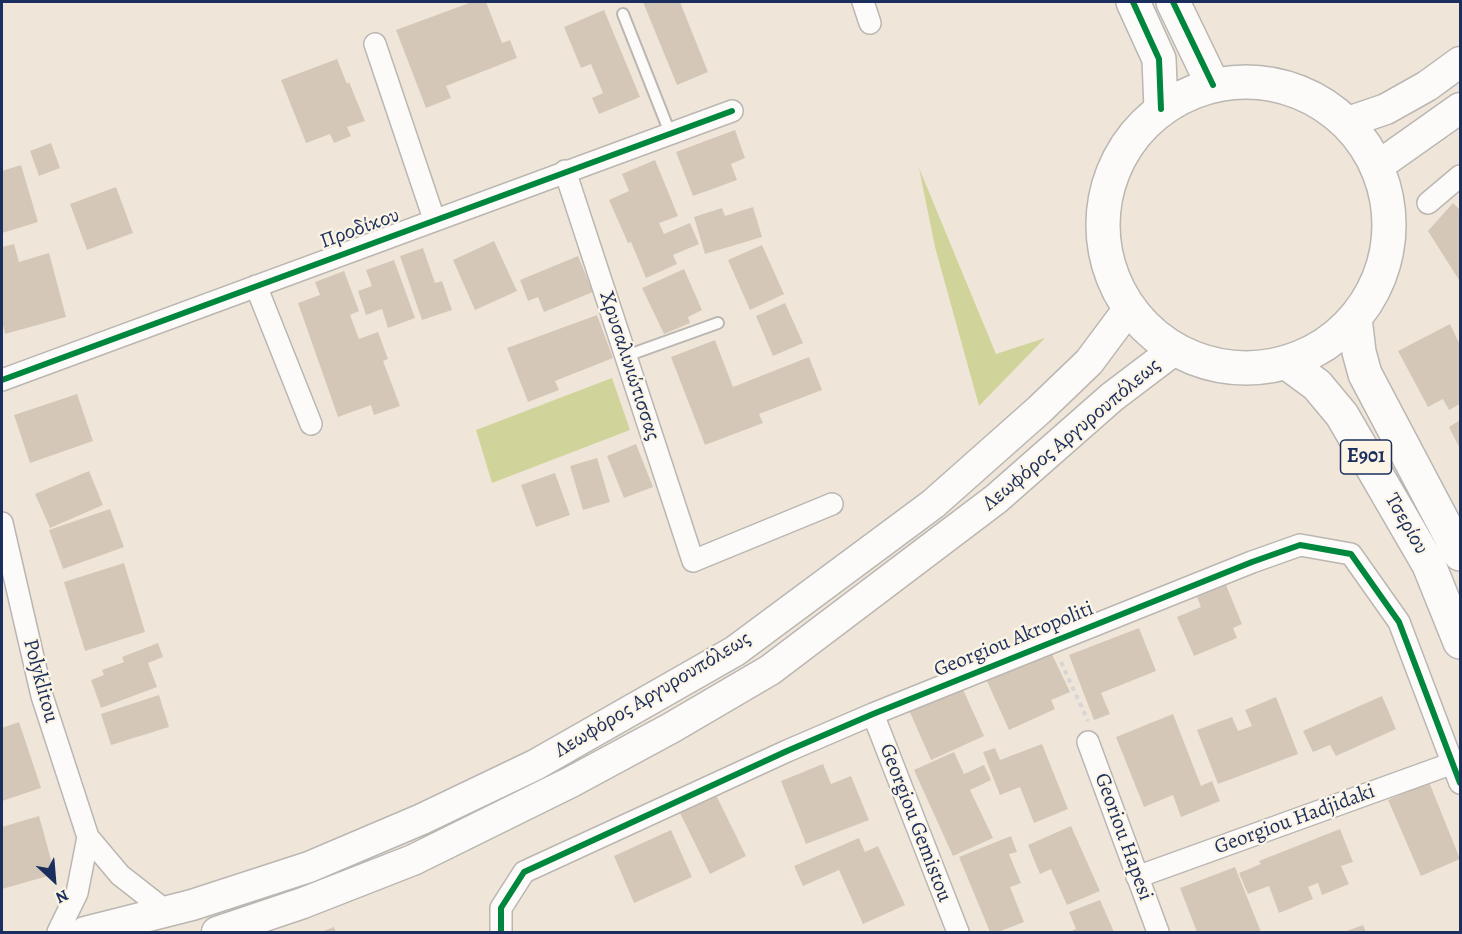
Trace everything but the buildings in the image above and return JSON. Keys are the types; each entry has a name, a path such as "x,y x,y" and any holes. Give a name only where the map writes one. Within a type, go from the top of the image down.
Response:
{"main road":[{"path":"1133,2 1159,59 1161,109"},
{"path":"1173,2 1213,85"},
{"path":"1348,122 1386,109 1427,86 1461,62"},
{"path":"1261,81 1308,94 1348,122 1365,142 1378,166 1389,203 1390,242 1379,279 1360,313 1331,340 1287,363 1249,369 1210,364 1174,350 1139,321 1114,283 1104,247 1102,210 1111,174 1129,141 1161,109 1186,94 1213,85 1261,81"},
{"path":"1378,166 1461,108"},
{"name":"Λεωφόρος Αργυρουπόλεως","path":"85,933 192,904 309,867 422,819 535,765 735,651 933,504 1039,410 1089,362 1130,307"},
{"path":"1355,318 1359,352 1365,374 1457,547"},
{"name":"Λεωφόρος Αργυρουπόλεως","path":"217,933 303,903 413,860 571,782 671,728 770,670 996,499 1112,397 1174,350"},
{"name":"Τσερίου","path":"1287,363 1317,385 1342,415 1429,565 1461,642"}],"street":[{"path":"863,2 870,23"},
{"path":"375,44 434,219"},
{"name":"Προδίκου","path":"2,380 732,111"},
{"name":"Χρυσαλινιώτισσας","path":"565,171 693,561 832,504"},
{"path":"1428,204 1461,176"},
{"path":"256,286 311,424"},
{"name":"Polyklitou","path":"2,523 42,696 88,837"},
{"name":"Georgiou Akropoliti","path":"501,933 501,908 524,872 873,714 1252,562 1300,545 1351,554 1399,622 1461,783"},
{"name":"Georgiou Gemistou","path":"873,714 958,933"},
{"name":"Georiou Hapesi","path":"1088,742 1158,933"},
{"name":"Georgiou Hadjidaki","path":"1137,877 1453,763"},
{"path":"88,837 120,875 166,911"},
{"path":"58,933 77,892 88,837"}],"lane":[{"path":"623,14 670,133"},
{"path":"626,356 718,323"}],"path":[{"path":"1052,642 1091,727 1088,742"}],"green space":[{"path":"919,168 996,354 1045,338 979,406 935,247"},
{"path":"612,378 630,430 492,483 476,430"}],"cycle path":[{"path":"1133,2 1159,59 1161,109"},
{"path":"1173,2 1213,85"},
{"path":"2,380 732,111"},
{"path":"501,932 501,908 524,872 873,714 1252,562 1300,545 1351,554 1399,622 1460,783"}]}
